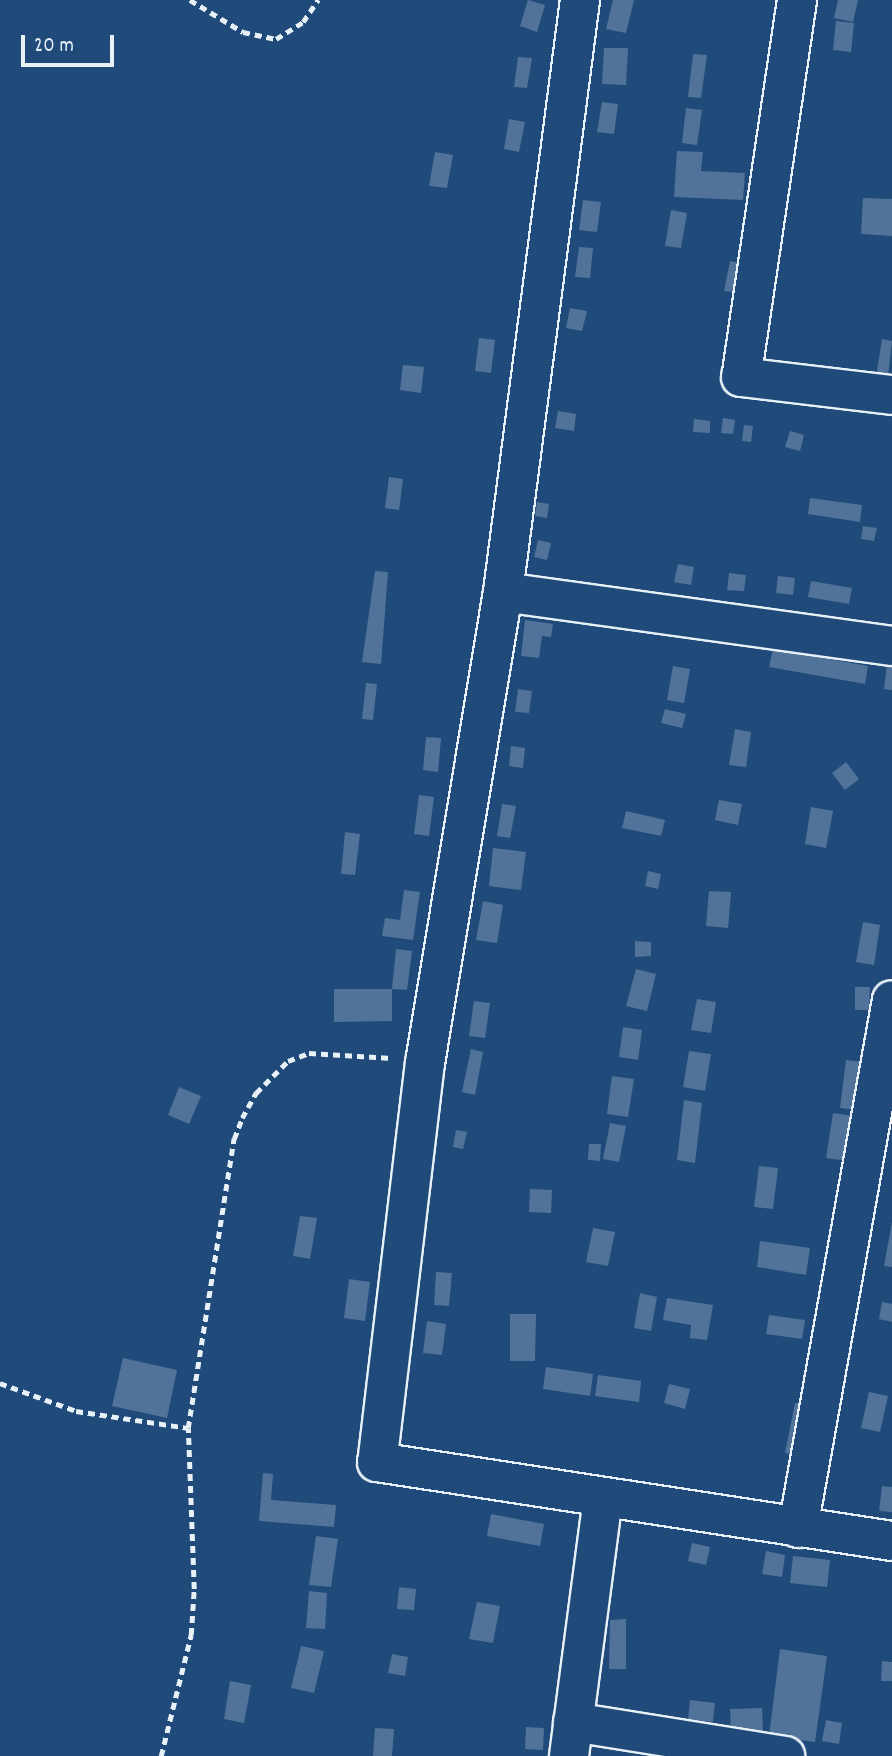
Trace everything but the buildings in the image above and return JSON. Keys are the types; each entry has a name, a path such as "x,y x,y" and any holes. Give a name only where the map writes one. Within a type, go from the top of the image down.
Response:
{"street":[{"path":"580,0 503,592 425,1062 377,1462 892,1541"},
{"path":"797,0 741,377 892,395"},
{"path":"503,592 892,646"},
{"path":"798,1528 885,1074 892,1000"},
{"path":"603,1498 571,1739 785,1756"}],"path":[{"path":"190,0 243,32 276,39 303,22 318,0"},
{"path":"161,1756 191,1635 194,1589 188,1429 234,1139 256,1093 288,1061 309,1054 425,1062"},
{"path":"0,1383 76,1411 188,1429"}]}
